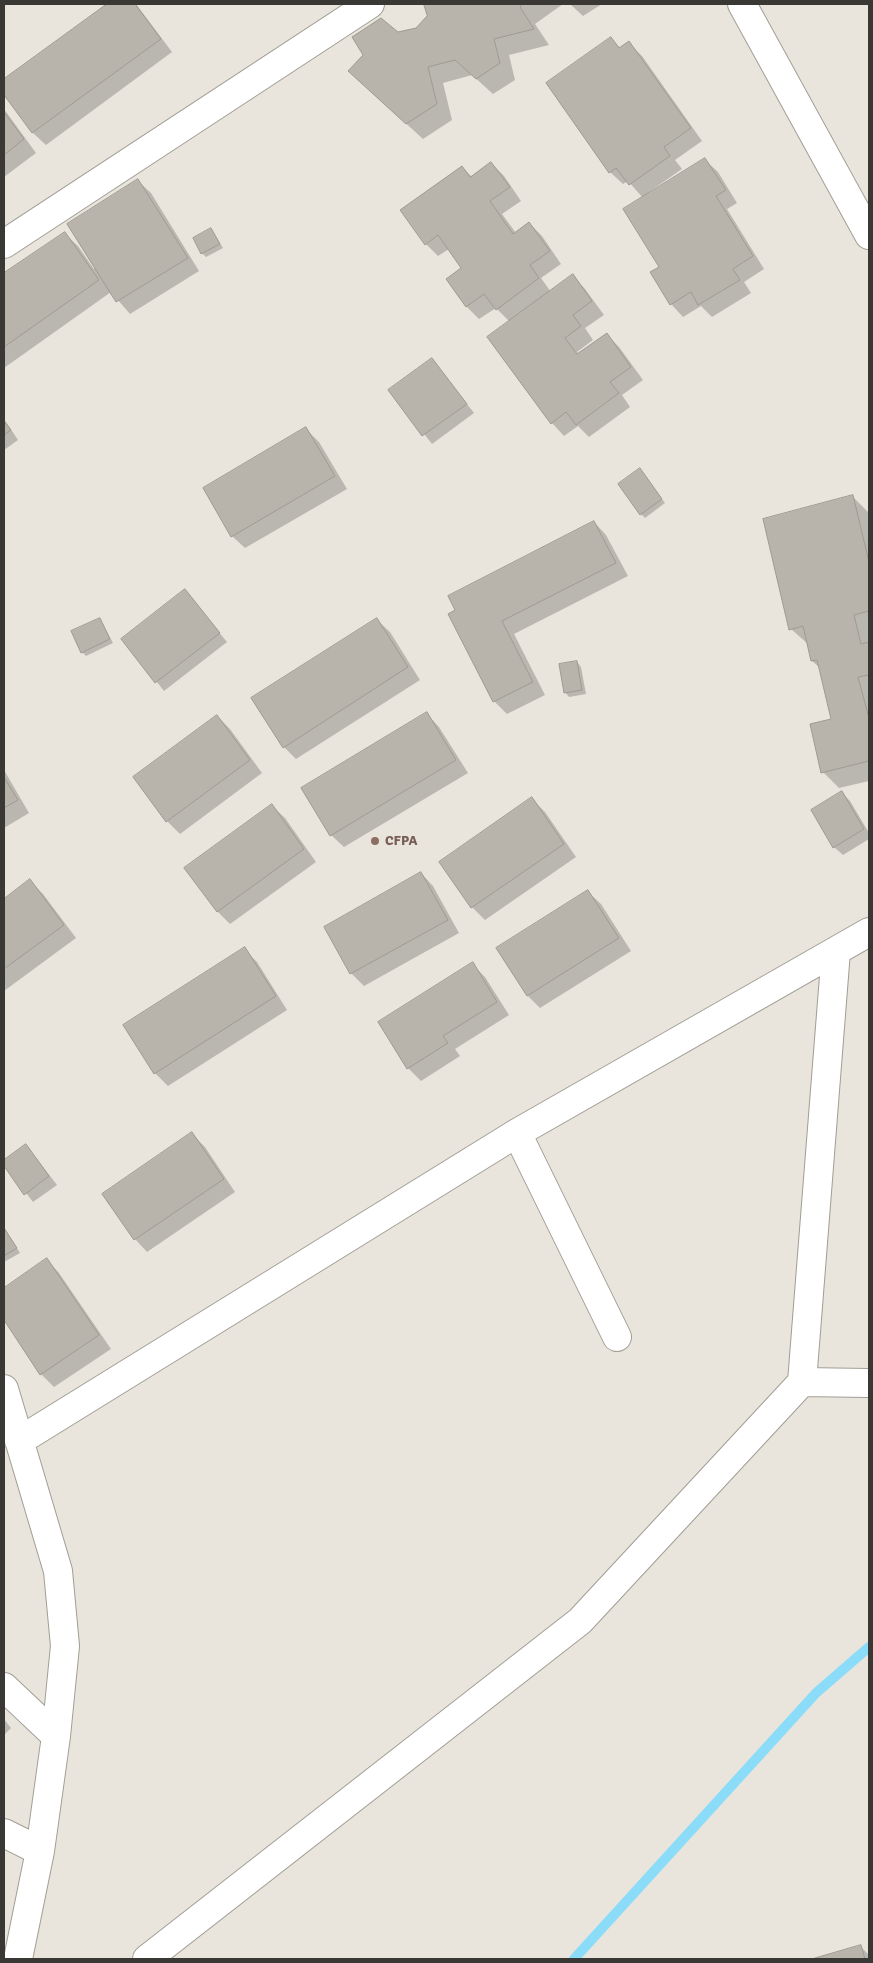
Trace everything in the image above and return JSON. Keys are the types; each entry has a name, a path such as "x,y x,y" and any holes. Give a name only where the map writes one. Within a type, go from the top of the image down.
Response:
{"street":[{"path":"4,244 370,4"},
{"path":"742,4 869,235"},
{"path":"19,1440 517,1133 869,932"},
{"path":"147,1959 580,1621 802,1382 836,952"},
{"path":"517,1133 617,1337"},
{"path":"802,1382 869,1383"},
{"path":"4,1389 58,1570 65,1646 56,1736 40,1851 18,1959"},
{"path":"4,1687 56,1736"},
{"path":"4,1833 40,1851"}],"building":[{"path":"107,4 135,4 161,39 32,133 4,95 4,79"},
{"path":"424,4 522,4 520,7 534,29 494,39 500,63 476,79 455,60 428,67 437,104 406,124 348,71 363,55 352,37 381,18 398,32 416,28 427,16"},
{"path":"611,37 619,48 629,41 691,128 664,147 670,156 629,185 616,168 609,173 546,83"},
{"path":"4,112 24,139 4,155"},
{"path":"705,158 726,190 716,196 753,256 733,269 740,280 698,305 691,292 670,305 650,272 659,267 623,209"},
{"path":"491,162 510,187 490,201 513,234 529,222 550,251 530,265 539,278 496,310 484,294 466,307 446,279 461,268 438,235 425,245 400,210 462,166 470,177"},
{"path":"138,179 188,258 116,302 67,224"},
{"path":"211,228 220,244 201,254 193,238"},
{"path":"65,232 99,280 4,347 4,273"},
{"path":"573,274 592,301 573,315 581,326 565,338 577,354 607,333 631,367 610,382 619,393 576,425 566,412 551,424 487,337"},
{"path":"432,358 467,404 422,436 388,390"},
{"path":"4,421 11,430 4,435"},
{"path":"306,427 335,476 231,537 203,488"},
{"path":"640,468 662,499 640,515 618,484"},
{"path":"853,495 869,562 869,611 854,615 861,644 869,642 869,675 858,677 869,718 869,761 821,773 810,724 831,719 817,660 811,661 803,626 789,630 763,519"},
{"path":"594,521 616,563 502,621 533,682 493,702 448,614 455,610 448,596"},
{"path":"185,589 220,633 155,683 121,639"},
{"path":"100,618 110,639 81,653 71,631"},
{"path":"377,618 408,667 283,748 251,698"},
{"path":"577,661 582,690 564,693 559,664"},
{"path":"427,712 456,760 330,836 301,788"},
{"path":"217,715 250,760 166,822 133,777"},
{"path":"4,777 18,800 4,808"},
{"path":"842,791 864,829 833,848 811,810"},
{"path":"532,797 564,844 471,908 439,862"},
{"path":"272,804 304,849 217,912 184,868"},
{"path":"421,872 448,920 350,974 324,927"},
{"path":"30,879 64,925 4,969 4,899"},
{"path":"588,890 619,938 527,996 496,948"},
{"path":"245,947 276,996 154,1074 123,1025"},
{"path":"473,962 497,1002 443,1036 448,1043 407,1069 378,1022"},
{"path":"192,1132 224,1179 134,1240 102,1194"},
{"path":"26,1144 49,1176 24,1195 4,1166 4,1160"},
{"path":"4,1228 17,1248 4,1256"},
{"path":"47,1258 99,1335 40,1375 4,1320 4,1288"},
{"path":"861,1945 865,1959 812,1959"}],"waterway":[{"path":"574,1959 816,1693 869,1647"}],"place":[{"name":"CFPA","path":"375,841"}]}
